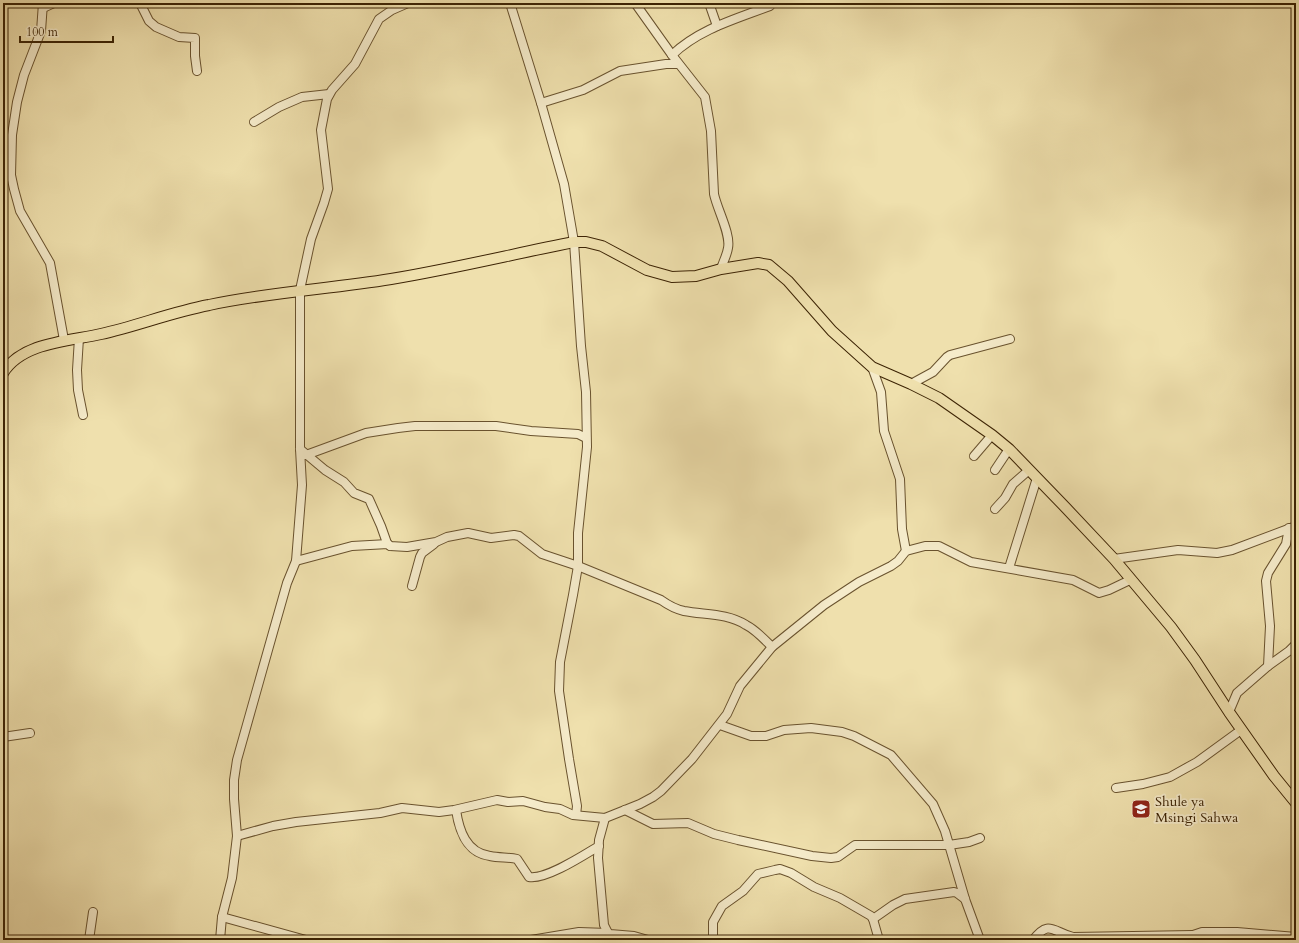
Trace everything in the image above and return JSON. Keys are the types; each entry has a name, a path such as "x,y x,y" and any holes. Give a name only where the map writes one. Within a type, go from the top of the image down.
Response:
{"main road":[{"path":"3,373 17,359 30,351 64,340 100,334 208,305 300,290 390,279 574,242 586,242 602,246 647,270 672,277 696,276 721,269 758,263 769,265 775,268 788,280 832,331 872,367 911,384 946,402 1009,449 1038,478 1114,559 1130,580 1171,627 1195,660 1241,730 1274,776 1296,803"}],"street":[{"path":"54,3 43,5 41,31 24,75 17,102 12,135 12,175 20,211 50,263 64,340"},
{"path":"140,3 149,21 156,27 179,37 195,38 197,71"},
{"path":"220,940 222,917 232,878 237,836 234,780 238,755 287,583 296,560 303,452 300,290 311,239 328,189 321,130 329,94 355,64 379,19 392,10 408,3"},
{"path":"510,3 564,184 574,242 581,346 586,392 586,438 584,484 578,533 578,566 560,662 559,691 577,806 576,815"},
{"path":"635,3 678,64 705,97 711,131 714,194 728,237 728,247 721,269"},
{"path":"709,3 716,26"},
{"path":"672,55 685,43 716,26 770,6"},
{"path":"541,103 583,90 620,71 666,64 678,64"},
{"path":"254,122 279,107 302,97 329,94"},
{"path":"79,338 77,370 78,390 83,415"},
{"path":"911,384 933,372 950,355 1010,339"},
{"path":"872,367 881,392 884,431 900,479 902,529 906,551"},
{"path":"303,452 366,434 415,426 496,426 531,431 578,434 586,438"},
{"path":"974,456 992,435"},
{"path":"995,470 1009,449"},
{"path":"303,452 336,478 344,482 354,492 369,499 387,543 390,546"},
{"path":"995,509 1005,498 1011,486 1029,470"},
{"path":"1009,568 1038,478"},
{"path":"1114,559 1178,550 1223,552 1292,527"},
{"path":"1268,666 1270,626 1266,581 1268,573 1286,544 1292,527"},
{"path":"412,586 422,552 436,542 447,537 468,533 491,538 514,534 519,536 542,554 578,566 661,600 672,607 683,611 719,615 737,620 747,625 772,647"},
{"path":"296,560 352,546 388,544 390,546 408,547 436,542"},
{"path":"237,836 273,826 380,813 402,808 436,812 456,810 497,800 508,802 523,801 545,807 560,809 576,815 605,818 645,802 661,791 720,725 740,686 772,647 824,605 859,582 891,566 898,561 906,551 925,546 939,546 971,562 1073,580 1099,593 1130,580"},
{"path":"1229,712 1237,694 1268,666 1296,644"},
{"path":"720,725 751,736 766,736 784,730 810,728 842,732 884,750 898,762 933,804 945,831 965,899 980,940"},
{"path":"1116,788 1143,784 1170,777 1197,762 1241,730"},
{"path":"3,738 30,733"},
{"path":"456,810 458,826 462,835 473,849 481,854 489,856 517,859 529,877 535,878 565,866 599,846"},
{"path":"625,810 654,824 688,823 714,834 738,840 812,856 831,858 838,857 856,846 949,845 969,842 980,838"},
{"path":"605,818 598,858 602,915 604,925 608,933"},
{"path":"713,940 712,922 722,906 743,891 758,874 775,870 791,873 814,887 840,898 864,912 873,919 879,940"},
{"path":"873,919 893,905 909,898 954,892 965,899"},
{"path":"89,940 93,912"},
{"path":"222,917 306,940"},
{"path":"1033,940 1040,931 1044,929 1057,930 1073,937 1191,937 1202,932 1235,936 1296,937"},
{"path":"531,940 579,932 634,936 648,940"}],"place":[{"name":"Shule ya Msingi Sahwa","path":"1141,809"}]}
